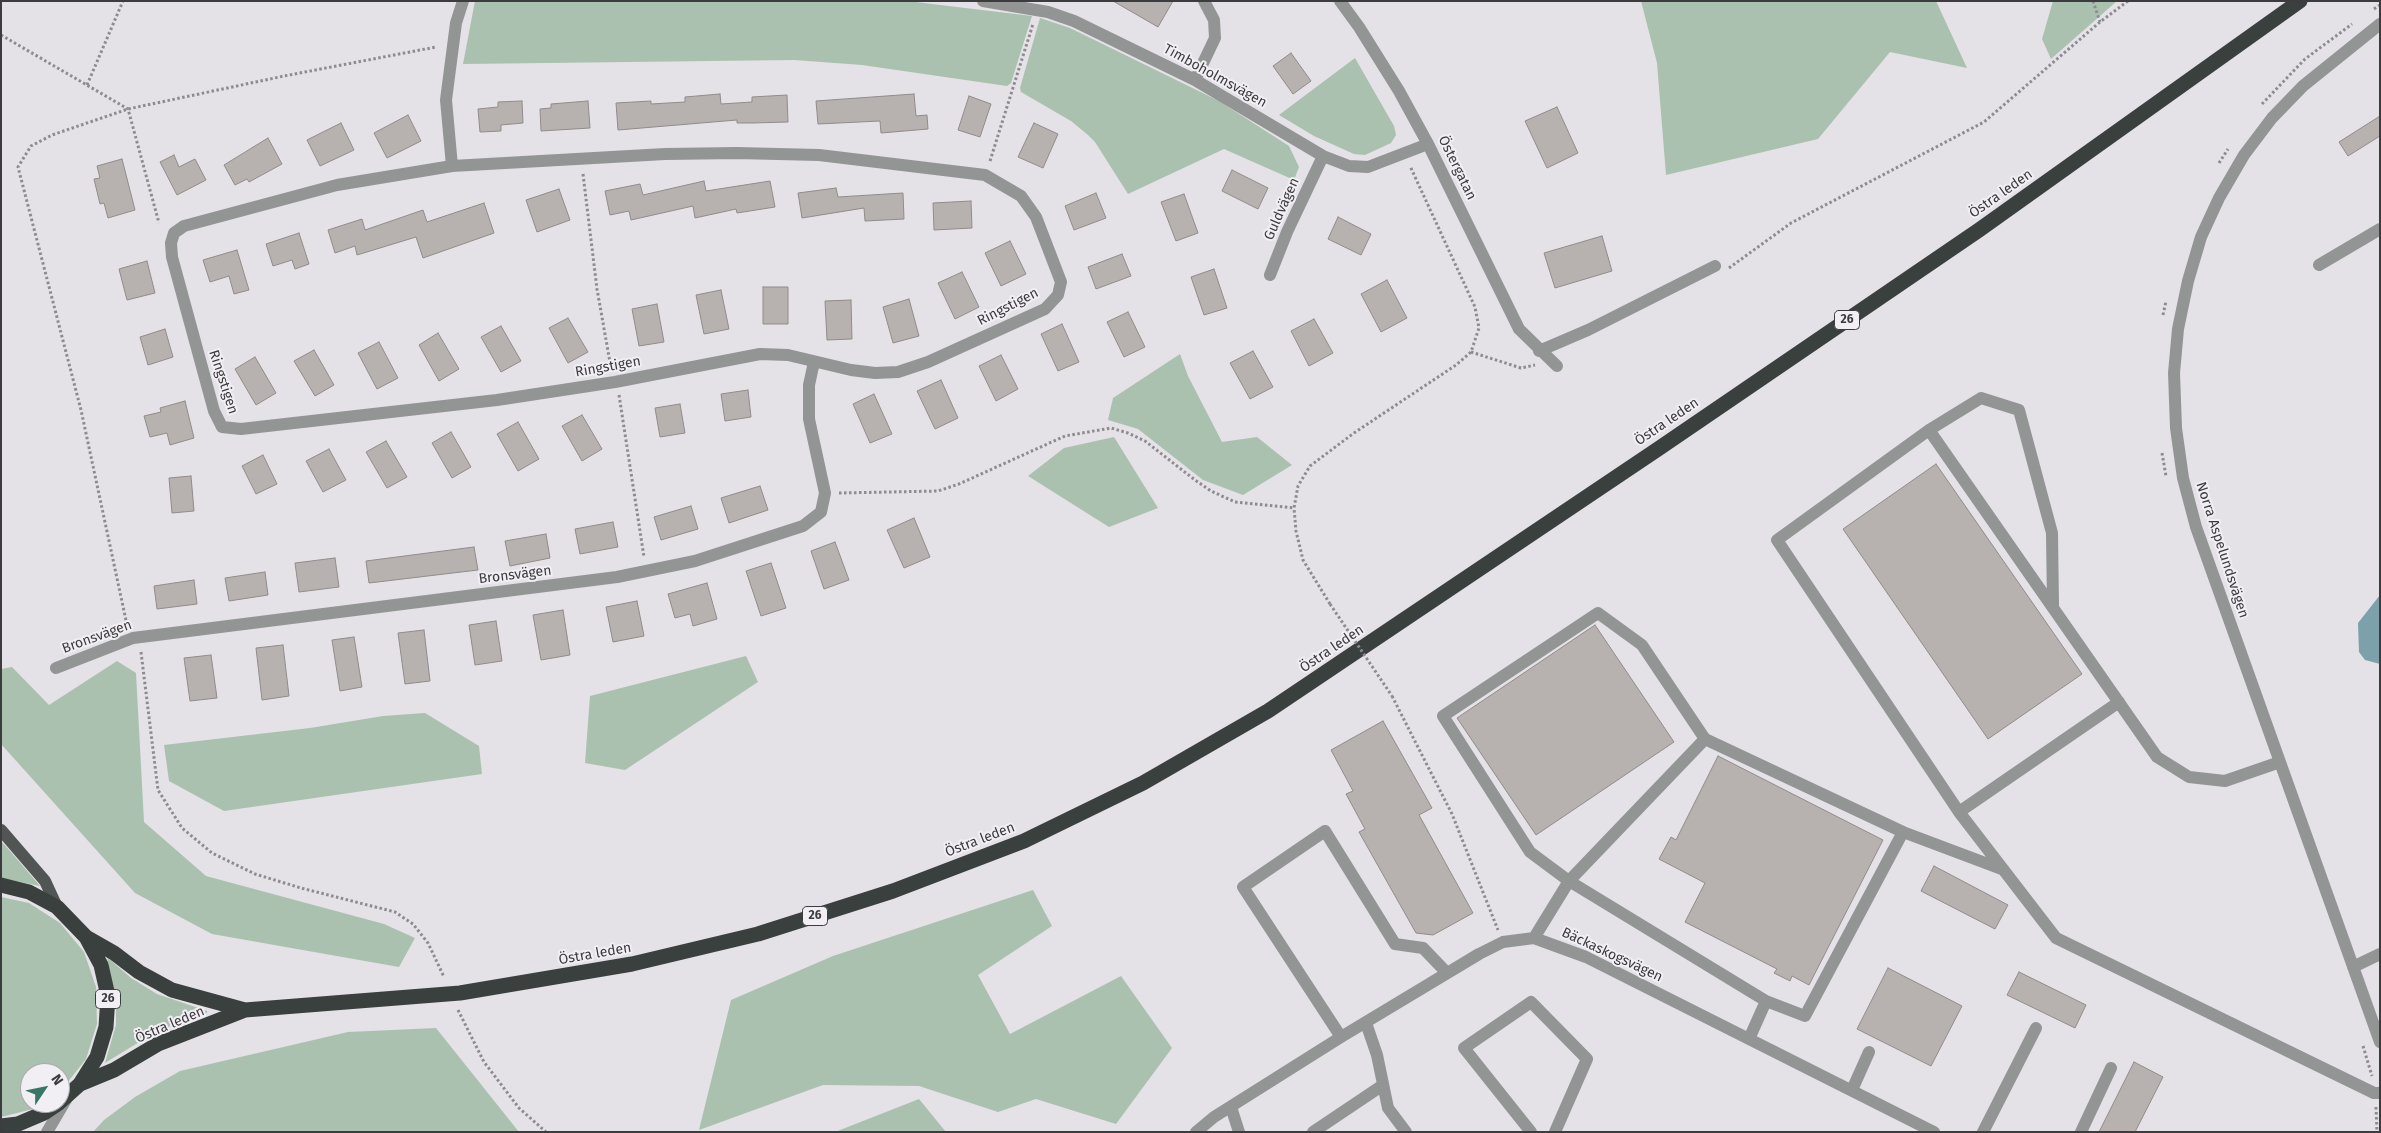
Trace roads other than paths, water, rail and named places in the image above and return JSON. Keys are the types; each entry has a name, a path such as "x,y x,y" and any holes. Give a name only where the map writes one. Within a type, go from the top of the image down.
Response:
{"highway":[{"name":"Östra leden","path":"80,1084 114,1070 158,1044 246,1010 460,993 632,964 758,934 893,891 1024,841 1142,783 1268,711 1658,449 1979,230 2300,1"},
{"name":"26","path":"1,885 30,892 57,907 86,937 101,965 106,988 106,1027 97,1058 80,1084 70,1093"},
{"name":"Östra leden","path":"86,937 114,953 139,972 172,990 246,1010"},
{"name":"26","path":"1,1126 18,1124 42,1113"}],"main road":[{"path":"1,830 45,881 57,907"}],"street":[{"path":"452,166 446,100 456,23 463,1"},
{"name":"Timboholmsvägen","path":"983,1 1038,10 1074,21 1195,80 1322,156 1349,166 1368,167 1428,144"},
{"path":"1195,80 1215,38 1214,20 1204,1"},
{"name":"Östergatan","path":"1340,1 1400,91 1519,329 1554,364"},
{"name":"Norra Aspelundsvägen","path":"2380,24 2303,86 2272,118 2244,155 2219,198 2201,238 2188,281 2178,329 2174,373 2176,428 2184,478 2196,527 2380,1042"},
{"name":"Ringstigen","path":"665,154 819,154 985,176 1021,196 1036,217 1061,282 1058,295 1045,308 928,362 898,372 875,373 814,362 788,355 760,354 615,382 497,400 241,430 222,427 214,411 172,257 171,243 174,233 184,226 338,185 452,166 665,154"},
{"name":"Guldvägen","path":"1270,275 1286,232 1322,156"},
{"path":"2320,266 2380,229"},
{"path":"1539,351 1718,270"},
{"name":"Bronsvägen","path":"56,668 134,638 617,577 696,561 803,526 821,512 825,493 809,419 809,385 814,362"},
{"path":"2053,605 2052,533 2019,410 1981,398 1929,430 1777,540 1959,812 2056,938 2377,1093"},
{"path":"1929,430 2053,605 2157,757 2189,777 2225,781 2280,762"},
{"path":"1903,832 1805,1016 1766,1001 1569,881 1530,852 1443,716 1598,613 1642,645 1705,739 1903,832 2004,870"},
{"path":"1959,812 2119,702"},
{"path":"1534,938 1569,881 1705,739"},
{"path":"1341,1037 1243,887 1325,831 1395,944 1423,948 1447,973"},
{"name":"Bäckaskogsvägen","path":"1196,1132 1231,1107 1341,1037 1447,973 1502,942 1534,938 1586,957 1934,1132"},
{"path":"2353,967 2380,954"},
{"path":"1749,1039 1766,1001"},
{"path":"1531,1132 1464,1048 1531,1002 1587,1059 1555,1132"},
{"path":"1366,1023 1377,1055 1388,1108 1406,1132"},
{"path":"1983,1132 2036,1028"},
{"path":"1852,1090 1869,1052"},
{"path":"2081,1132 2111,1068"},
{"path":"1313,1132 1383,1085"},
{"path":"1231,1107 1239,1132"},
{"path":"47,1132 56,1113"}],"water":[{"path":"2380,595 2380,664 2365,660 2359,652 2358,623"}]}
